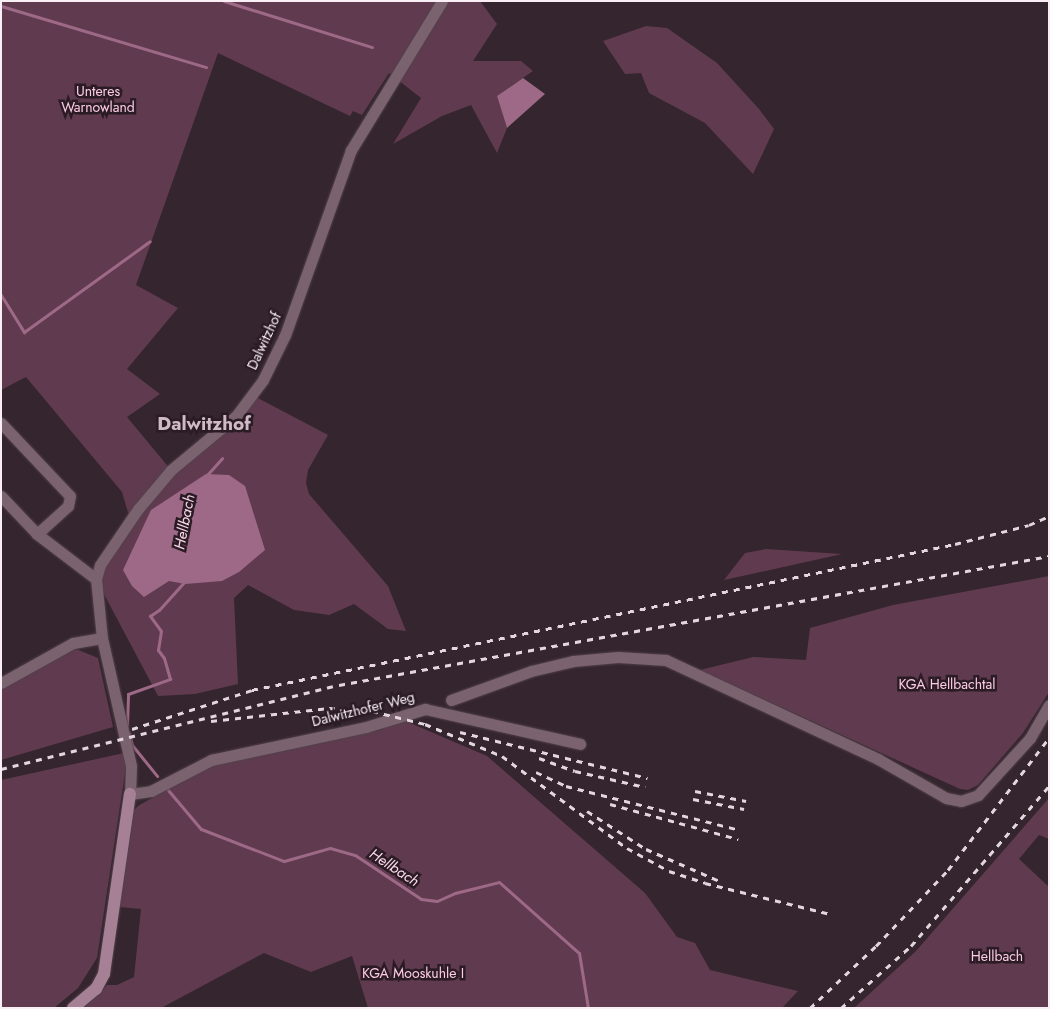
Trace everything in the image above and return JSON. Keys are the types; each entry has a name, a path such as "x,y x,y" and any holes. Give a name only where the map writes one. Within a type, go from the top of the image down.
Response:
{"street":[{"name":"Dalwitzhof","path":"130,794 132,771 102,638 96,579 110,547 138,509 172,470 236,416 263,380 285,334 351,150 395,75 442,1"},
{"path":"1,423 70,496 68,506 37,534"},
{"path":"1,496 37,534 96,579"},
{"path":"1,683 73,642 102,638"},
{"path":"451,700 531,671 573,661 618,657 666,660 878,759 946,798 962,801 978,795 1030,738 1049,705"},
{"name":"Dalwitzhofer Weg","path":"130,794 151,791 211,760 366,727 425,709 580,744"},
{"path":"73,1008 96,989 104,974 130,794"}],"green space":[{"name":"Unteres Warnowland","path":"1,1 480,1 497,24 473,61 521,61 533,71 497,96 507,128 497,153 471,105 442,116 393,144 421,98 389,73 362,115 353,111 350,116 218,53 136,285 178,308 127,369 160,394 127,417 171,470 252,395 328,435 308,470 306,483 309,494 388,586 406,631 388,629 354,604 329,615 294,610 248,585 234,598 238,684 195,694 158,696 96,579 130,519 122,492 26,377 1,390"},
{"path":"646,26 667,28 717,63 759,109 774,129 753,174 705,123 649,93 641,73 625,74 603,41"},
{"path":"766,549 842,554 724,580 745,553"},
{"name":"KGA Hellbachtal","path":"1049,576 1049,692 1023,733 978,785 968,790 960,789 700,670 753,657 806,660 810,628 893,605"},
{"path":"76,649 98,658 113,727 1,760 1,687"},
{"name":"KGA Mooskuhle I","path":"403,720 487,756 645,893 677,937 695,943 710,970 798,991 782,1008 368,1008 352,956 311,972 264,953 161,1008 84,1008 107,985 117,985 134,977 141,909 119,907 131,813 138,806 219,760 380,730"},
{"path":"124,753 126,766 97,958 78,988 54,1008 1,1008 1,780"},
{"name":"Hellbach","path":"1049,798 1049,839 1039,835 1019,859 1049,887 1049,1008 854,1008 916,951"}],"water":[{"path":"523,78 545,94 507,128 497,96"},
{"path":"206,474 229,475 245,486 265,550 239,572 222,581 185,584 169,581 144,597 132,586 123,570 151,510"}],"waterway":[{"path":"224,1 372,47"},
{"path":"1,6 206,67"},
{"name":"Hellbach","path":"1,295 24,332 150,241"},
{"name":"Hellbach","path":"206,476 222,458"},
{"name":"Hellbach","path":"127,725 128,694 170,679 164,658 158,650 161,631 150,616 159,610 186,580"},
{"name":"Hellbach","path":"129,733 132,745 157,776"},
{"name":"Hellbach","path":"168,790 201,829 284,861 330,848 355,855 421,899 437,901 455,893 499,882 579,953 588,1008"}],"railway":[{"path":"132,729 252,690 955,544 1029,525 1049,516"},
{"path":"1,769 339,685 1049,556"},
{"path":"211,721 329,708 372,711 425,724 502,756 627,848 669,871 705,883 830,914"},
{"path":"460,732 647,778"},
{"path":"810,1008 876,946 948,870 1049,738"},
{"path":"539,758 575,771 645,787"},
{"path":"536,772 566,786 740,830"},
{"path":"841,1008 911,946 1049,786"},
{"path":"695,791 746,801"},
{"path":"693,799 744,809"},
{"path":"610,804 738,839"},
{"path":"587,811 646,849 722,882"}],"district":[{"name":"Dalwitzhof","path":"204,424"}]}
